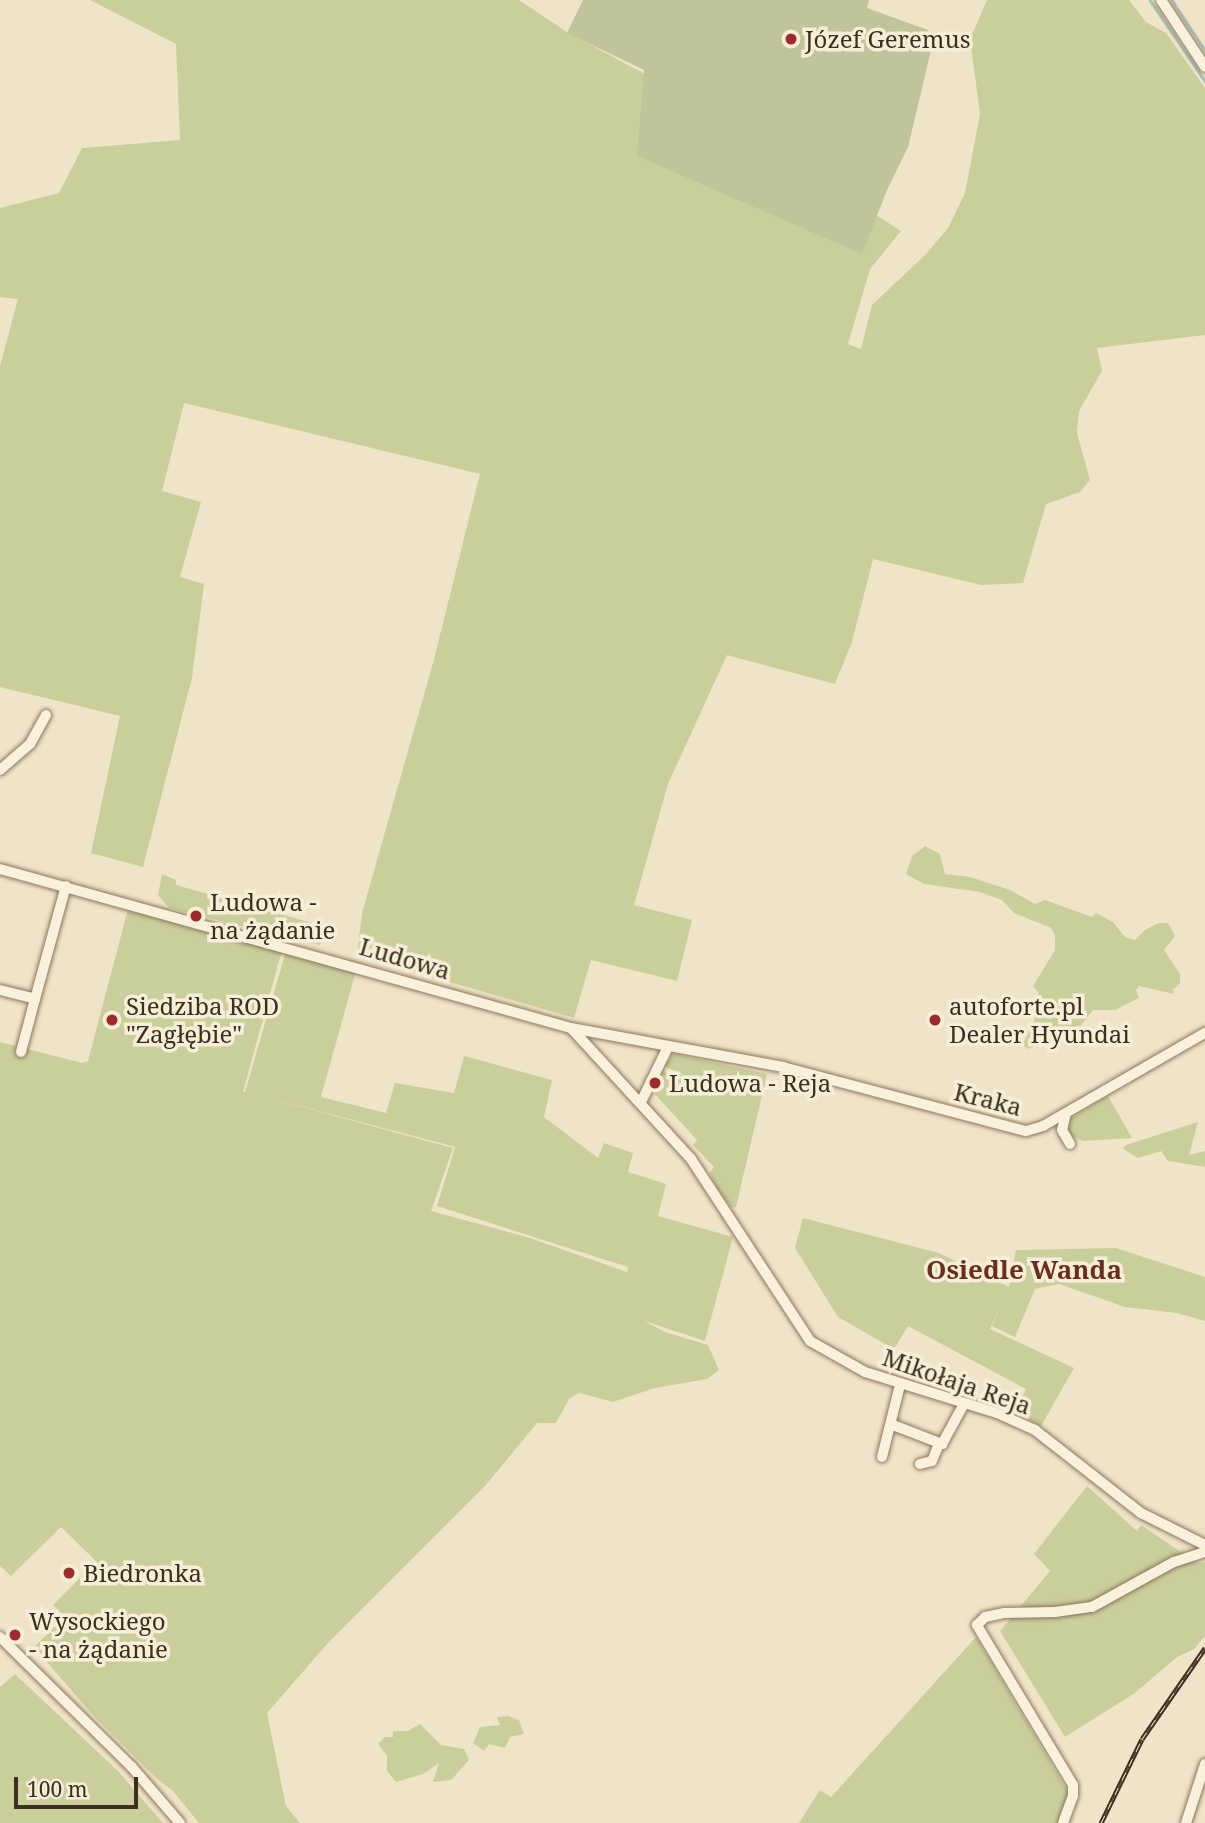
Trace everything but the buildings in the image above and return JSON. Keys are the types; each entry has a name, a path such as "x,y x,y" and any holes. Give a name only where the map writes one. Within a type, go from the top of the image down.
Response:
{"street":[{"path":"1161,0 1205,67"},
{"path":"0,771 30,744 46,715"},
{"name":"Ludowa","path":"0,869 571,1028 783,1067"},
{"path":"21,1052 66,886"},
{"path":"0,990 35,999"},
{"path":"571,1028 641,1102 668,1047"},
{"name":"Kraka","path":"783,1067 1026,1131 1043,1126 1205,1033"},
{"name":"Mikołaja Reja","path":"641,1102 691,1159 810,1341 865,1372 997,1413 1035,1430 1141,1513 1205,1545"},
{"path":"1066,1113 1062,1130 1070,1144"},
{"path":"882,1457 893,1425 901,1385"},
{"path":"893,1425 939,1444 944,1443 964,1404"},
{"path":"920,1464 932,1461 939,1444"},
{"path":"1063,1823 1073,1796 1073,1785 977,1625 985,1617 1004,1613 1055,1612 1092,1607 1174,1562 1205,1552"},
{"path":"0,1637 131,1766 180,1823"},
{"path":"1186,1823 1205,1765"}],"green space":[{"path":"90,0 519,0 567,32 654,79 901,231 870,269 848,344 861,349 872,305 926,254 948,228 965,193 980,114 970,39 987,0 1129,0 1146,22 1166,33 1205,88 1205,335 1097,348 1102,371 1079,411 1077,433 1090,480 1080,492 1046,504 1023,583 981,585 873,559 852,642 835,684 727,655 668,784 634,905 692,920 677,981 591,960 574,1018 357,955 362,913 433,663 480,474 184,403 162,491 201,502 180,577 204,584 192,678 143,867 91,853 120,716 0,687 0,366 18,299 0,297 0,208 59,193 82,148 180,140 176,44"},
{"path":"583,0 869,0 867,8 928,30 926,40 933,42 908,147 887,190 862,254 637,156 644,70 567,33"},
{"path":"925,846 940,854 945,874 970,877 1010,890 1035,904 1045,900 1092,917 1096,913 1113,922 1125,937 1135,940 1145,930 1159,923 1168,923 1175,936 1164,950 1180,974 1180,983 1173,990 1174,994 1139,986 1136,990 1139,998 1115,1010 1093,1010 1080,1027 1067,1036 1062,1036 1060,1028 1055,1026 1040,1043 1029,1049 1022,1045 1033,1025 1039,993 1033,986 1055,950 1055,935 1051,928 1014,913 1002,900 980,892 924,884 906,874 912,856"},
{"path":"162,874 176,880 176,885 323,926 326,939 319,945 169,908 158,895"},
{"path":"128,909 282,950 243,1092 286,951 356,971 321,1097 386,1113 395,1083 454,1093 464,1056 552,1080 544,1117 598,1158 604,1143 633,1153 628,1172 666,1184 658,1216 733,1237 705,1341 644,1321 665,1332 708,1345 719,1370 707,1379 655,1388 613,1402 579,1393 569,1399 556,1423 537,1423 485,1486 328,1643 267,1713 286,1806 300,1823 199,1823 172,1790 157,1779 90,1712 34,1647 65,1617 53,1605 80,1578 85,1583 102,1567 61,1527 11,1576 0,1566 0,1042 82,1063 88,1061","holes":["258,1095 455,1147 437,1206 628,1267 627,1272 527,1237 431,1211 453,1148"]},
{"path":"674,1054 767,1074 736,1207 732,1208 718,1190 710,1173 714,1167 693,1145 697,1140 653,1092 663,1071 676,1076 678,1072 663,1066"},
{"path":"1108,1096 1132,1138 1083,1141 1067,1134 1068,1120"},
{"path":"1198,1122 1189,1155 1205,1151 1205,1167 1168,1161 1161,1151 1138,1158 1123,1149 1126,1145"},
{"path":"803,1218 939,1253 1009,1287 1016,1250 1116,1248 1205,1277 1205,1321 1177,1313 1125,1307 1059,1284 1035,1289 1015,1337 992,1326 999,1308 990,1329 1074,1368 1041,1426 1015,1413 1026,1389 908,1326 894,1349 838,1317 795,1248"},
{"path":"1087,1486 1137,1531 1141,1525 1197,1563 1205,1562 1205,1636 1194,1649 1177,1657 1135,1693 1065,1737 1000,1631 1050,1571 1034,1554"},
{"path":"976,1637 1068,1792 1059,1823 799,1823 820,1790 831,1797"},
{"path":"15,1674 118,1771 163,1823 0,1823 0,1687"},
{"path":"508,1716 519,1720 524,1734 510,1737 505,1748 489,1744 484,1751 473,1743 480,1727 500,1725 497,1717"},
{"path":"420,1724 441,1745 464,1749 469,1760 451,1780 433,1782 439,1763 423,1774 396,1782 387,1771 387,1756 378,1744 385,1737 393,1737 393,1731 408,1731"}],"waterway":[{"path":"1150,0 1205,81"},
{"path":"1172,0 1205,50"}],"railway":[{"path":"1101,1823 1142,1739 1205,1648"}],"place":[{"name":"Józef Geremus","path":"791,39"},
{"name":"Ludowa - na żądanie","path":"196,916"},
{"name":"Siedziba ROD \"Zagłębie\"","path":"112,1020"},
{"name":"autoforte.pl Dealer Hyundai","path":"935,1020"},
{"name":"Ludowa - Reja","path":"655,1083"},
{"name":"Biedronka","path":"69,1573"},
{"name":"Wysockiego - na żądanie","path":"15,1635"}],"district":[{"name":"Osiedle Wanda","path":"1024,1270"}]}
